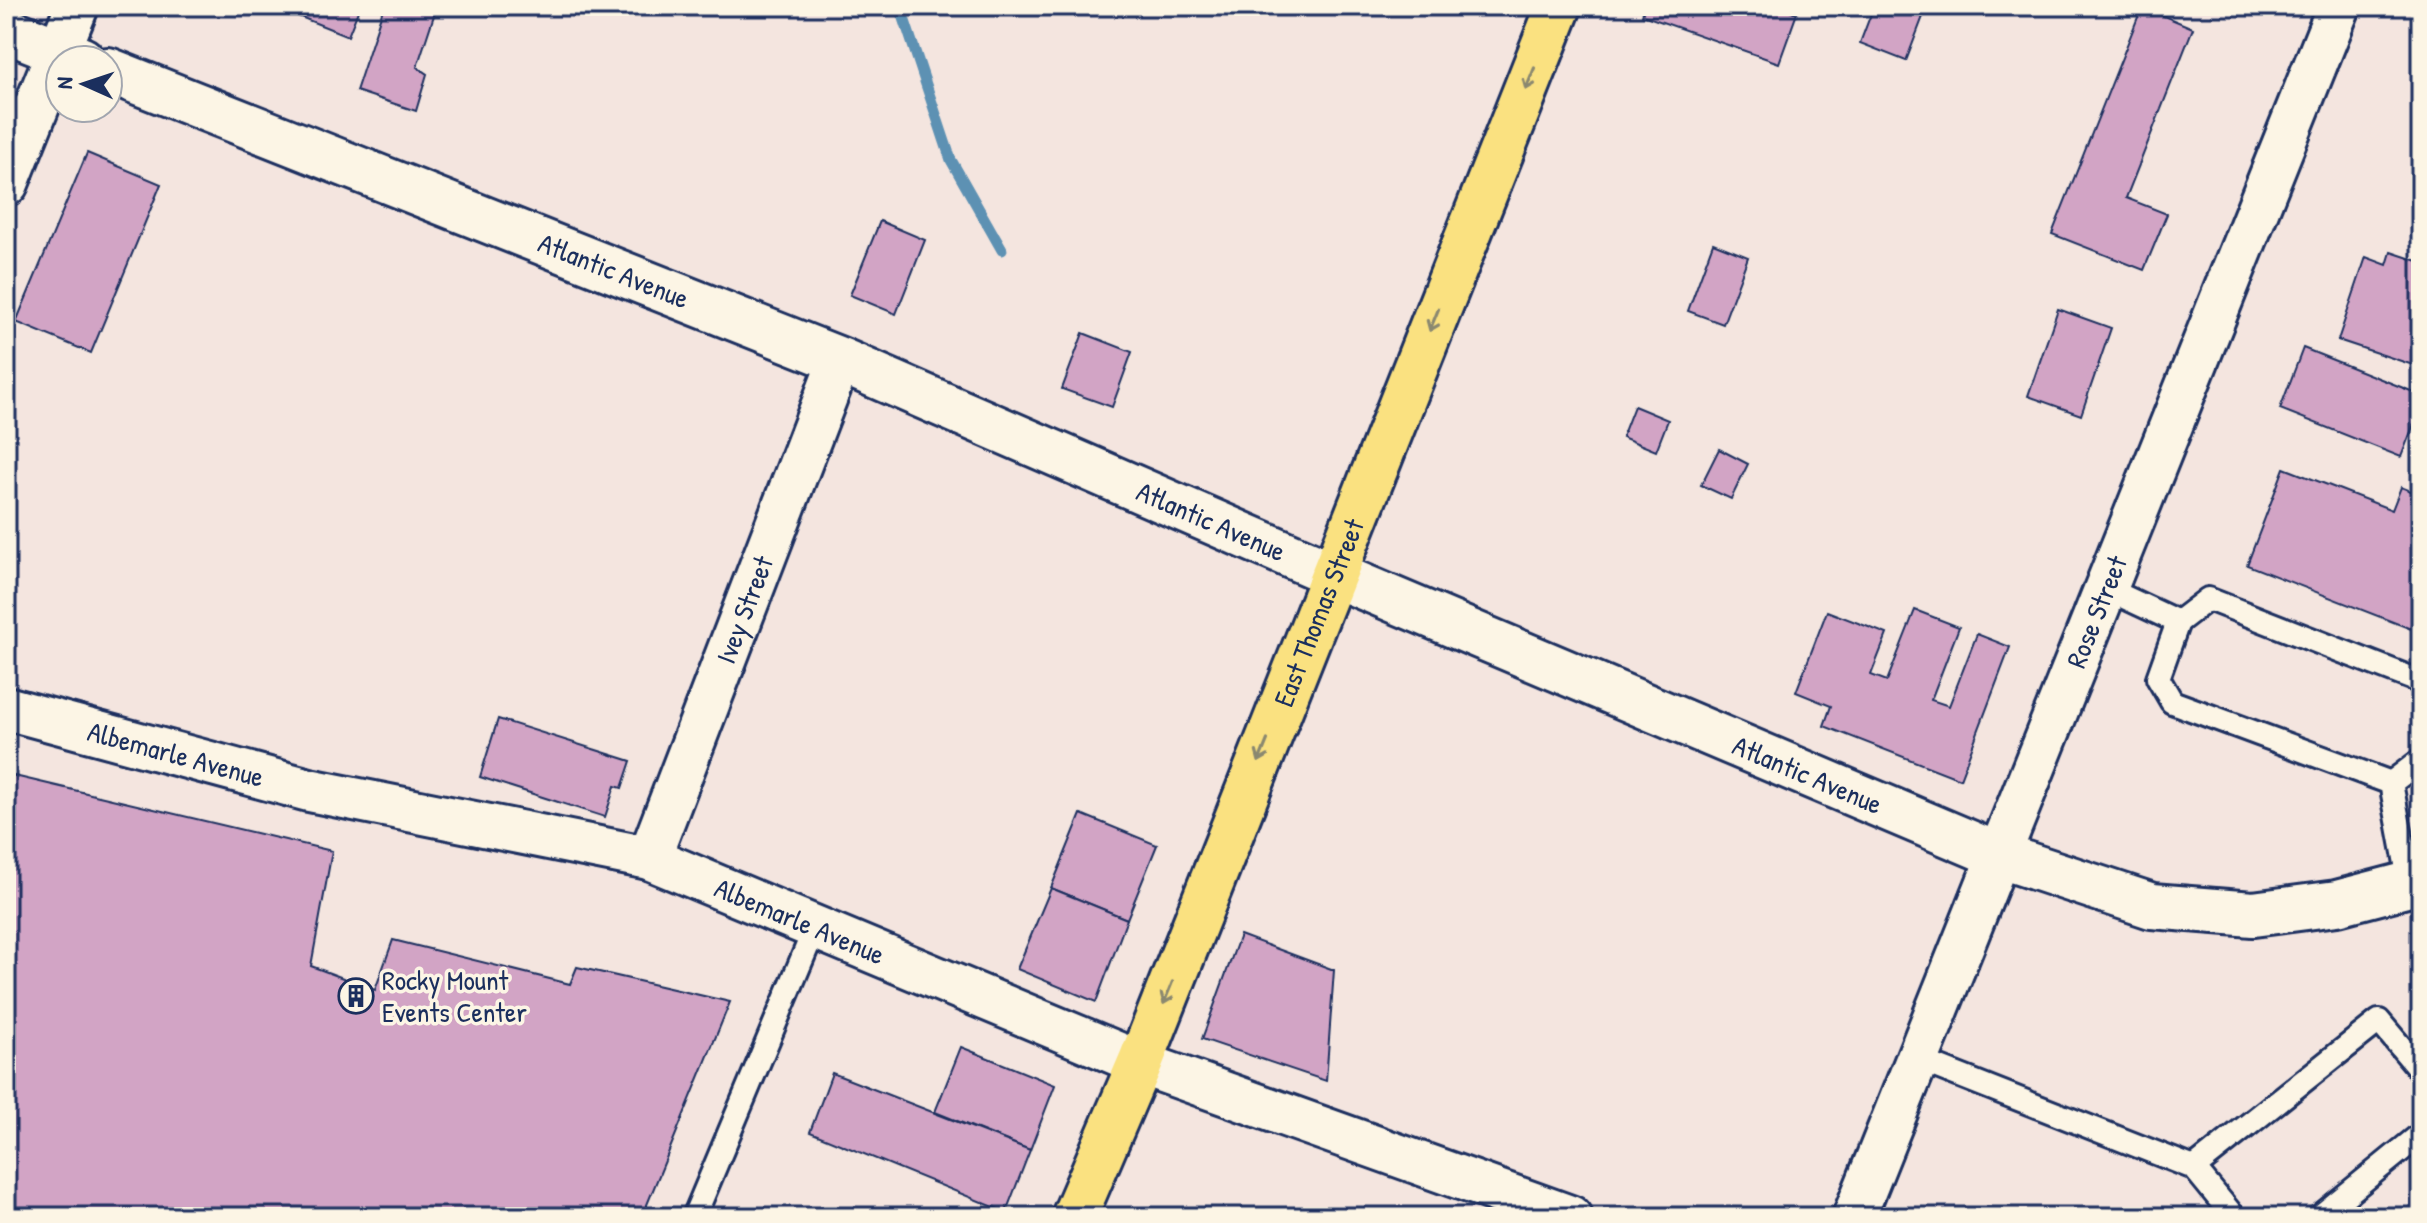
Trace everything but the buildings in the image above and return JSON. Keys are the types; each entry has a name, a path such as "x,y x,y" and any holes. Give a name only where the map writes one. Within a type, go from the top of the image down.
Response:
{"main road":[{"name":"East Thomas Street","path":"1074,1217 1140,1063 1559,6"},
{"path":"6,30 44,45"},
{"name":"Atlantic Avenue","path":"124,76 840,360 1333,574 1998,855 2152,906 2253,914 2337,903 2416,883"},
{"path":"6,183 44,108"}],"street":[{"path":"72,44 77,6"},
{"name":"Rose Street","path":"1854,1217 2339,6"},
{"name":"Ivey Street","path":"649,858 840,360"},
{"name":"Albemarle Avenue","path":"6,708 309,790 649,858 1140,1063 1570,1217"}],"lane":[{"path":"2105,588 2178,622"},
{"path":"2391,783 2172,702 2158,678 2178,622 2208,599 2421,682"},
{"path":"2391,783 2421,760"},
{"path":"2391,783 2416,883"},
{"path":"694,1217 815,928"},
{"path":"2194,1168 2379,1021 2421,1071"},
{"path":"1917,1059 2194,1168 2234,1217"},
{"path":"2319,1217 2421,1134"}],"waterway":[{"path":"900,6 951,160 1002,250"}],"place":[{"name":"Rocky Mount Events Center","path":"356,996"}]}
